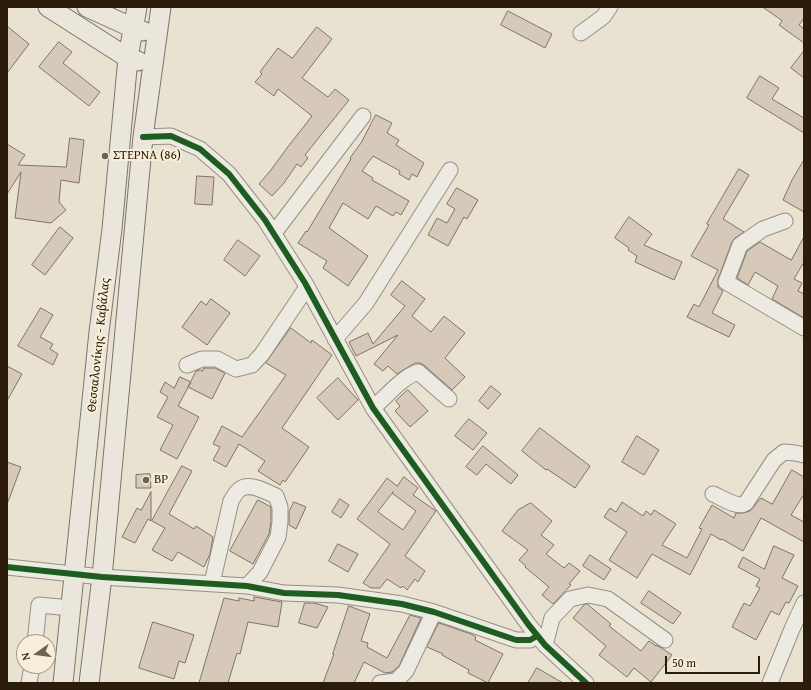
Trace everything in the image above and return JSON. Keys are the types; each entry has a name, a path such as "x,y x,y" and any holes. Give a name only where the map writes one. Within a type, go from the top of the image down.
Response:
{"main road":[{"path":"48,7 128,58 153,64"},
{"path":"88,7 132,28 157,34"},
{"name":"Θεσσαλονίκης - Καβάλας","path":"63,683 99,332 112,229 128,58 132,28 137,7"},
{"name":"Θεσσαλονίκης - Καβάλας","path":"89,683 105,577 143,137 161,7"}],"street":[{"path":"581,33 603,17 610,7"},
{"path":"274,233 363,116"},
{"path":"143,137 171,136 200,148 229,174 274,233 307,287 373,408 541,640 571,677 586,683"},
{"path":"335,339 366,303 450,170"},
{"path":"785,221 763,229 740,245 726,282 804,328"},
{"path":"187,365 202,359 217,359 236,369 252,365 262,354 307,287"},
{"path":"373,408 411,374 418,372 449,399"},
{"path":"713,494 738,505 742,505 746,503 774,460 784,452 804,455"},
{"path":"212,583 231,501 238,490 246,486 258,488 276,496 280,508 278,537 260,572 247,586"},
{"path":"7,567 105,577 212,583 247,586 284,592 338,595 409,605 516,640 541,640"},
{"path":"96,683 105,577"},
{"path":"541,640 552,618 570,599 588,595 608,599 665,640"},
{"path":"770,683 804,603"},
{"path":"36,634 39,605 71,608"},
{"path":"380,683 396,681 406,671 434,612"}],"building":[{"path":"763,7 804,7 804,18 799,25 804,29 804,43 779,25 782,21"},
{"path":"508,11 552,34 545,48 501,25"},
{"path":"7,26 29,44 7,73"},
{"path":"317,27 332,39 302,78 328,97 335,89 349,100 305,155 308,158 301,167 297,164 284,183 272,196 259,184 312,116 278,89 274,96 255,82 262,74 260,72 278,48 292,58"},
{"path":"59,42 72,52 63,63 100,92 89,106 39,67"},
{"path":"804,51 804,78 791,68"},
{"path":"760,76 779,88 772,99 804,118 804,133 747,98"},
{"path":"376,115 392,123 387,133 399,140 396,145 424,163 417,177 412,174 409,180 399,174 400,171 373,156 362,171 373,178 372,180 409,201 401,215 396,212 393,216 376,206 368,219 343,203 329,228 368,256 348,286 323,268 327,261 298,243 306,231 307,232 351,159 350,158 361,143"},
{"path":"70,138 84,140 79,183 61,180 59,202 66,210 51,223 15,218 21,172 7,194 7,144 25,155 18,165 66,167"},
{"path":"804,160 804,212 783,200 792,180"},
{"path":"739,169 749,175 723,219 744,232 732,242 718,279 718,287 723,291 712,313 735,325 729,337 687,317 694,304 699,307 718,270 691,256 709,225 707,224"},
{"path":"197,176 214,177 212,205 195,204"},
{"path":"457,188 478,200 467,219 464,217 448,246 428,235 437,218 447,223 455,209 447,204"},
{"path":"629,217 652,234 644,245 682,262 674,280 635,262 637,256 615,238"},
{"path":"60,227 73,238 45,275 32,265"},
{"path":"804,237 804,262 794,279 802,283 798,291 804,294 804,318 772,299 778,286 755,272 748,285 737,278 747,251 760,242 791,260"},
{"path":"238,240 260,256 245,276 224,260"},
{"path":"402,281 425,299 412,316 431,332 444,316 465,333 445,358 465,377 452,390 420,363 415,363 397,374 388,366 383,371 374,364 398,335 356,356 349,342 368,333 373,344 405,306 391,295"},
{"path":"211,299 230,313 207,345 182,327 201,301 206,305"},
{"path":"41,308 53,315 40,337 53,344 50,349 58,354 53,365 18,346"},
{"path":"291,328 311,343 312,340 332,355 282,428 309,447 285,482 283,480 280,485 258,471 265,461 239,444 226,467 213,460 220,447 213,444 222,426 242,437 286,375 266,363"},
{"path":"7,366 22,374 7,401"},
{"path":"204,368 215,368 225,373 212,399 188,387 196,371 202,371"},
{"path":"180,377 191,382 178,406 199,417 177,459 160,450 173,425 157,417 168,397 160,392 165,382 174,388"},
{"path":"338,378 358,400 338,420 317,398"},
{"path":"491,386 501,394 488,409 479,401"},
{"path":"408,390 428,411 410,427 395,411 400,406 396,401"},
{"path":"469,419 487,433 473,450 455,436"},
{"path":"540,428 590,466 575,488 547,469 546,470 522,451"},
{"path":"637,436 659,450 644,475 622,462"},
{"path":"483,446 518,475 511,484 486,464 477,475 466,467"},
{"path":"7,462 21,467 8,502 7,501"},
{"path":"182,466 192,471 169,514 194,529 196,526 213,537 210,554 204,567 178,552 172,561 152,550 165,528 152,521"},
{"path":"792,470 804,477 804,494 791,515 804,522 804,542 761,518 743,551 711,534 690,575 652,554 637,578 609,560 627,532 604,517 610,508 616,512 622,502 643,516 646,511 651,515 654,510 676,524 662,545 687,558 702,529 699,528 712,505 734,518 736,513 750,511 761,498 772,504"},
{"path":"150,474 151,488 136,488 136,475"},
{"path":"404,477 418,488 413,495 436,511 405,556 425,571 418,582 415,579 407,590 403,586 401,588 387,579 380,588 371,588 363,583 390,544 357,519 387,478 397,486","holes":["392,493 416,511 403,530 378,512"]},
{"path":"151,492 151,521 148,519 135,543 122,537 137,508 141,510"},
{"path":"340,499 349,505 341,518 332,512"},
{"path":"258,500 271,507 271,521 269,534 253,564 230,551"},
{"path":"294,502 306,507 296,529 289,525 289,512"},
{"path":"531,503 552,521 541,535 554,545 546,554 564,568 569,563 580,571 569,584 571,585 553,604 542,595 549,587 519,560 528,550 502,531 518,510"},
{"path":"338,544 358,554 348,572 329,561"},
{"path":"774,546 794,555 782,578 798,586 789,603 786,602 779,615 771,611 756,640 732,627 744,603 750,606 760,588 756,586 760,579 738,567 743,557 764,569"},
{"path":"590,555 611,569 604,580 583,566"},
{"path":"649,591 681,613 673,624 641,603"},
{"path":"254,597 282,602 278,627 248,622 240,654 237,653 228,683 199,683 224,598 239,601 239,598 254,601"},
{"path":"305,603 314,603 328,607 317,628 299,623"},
{"path":"587,604 611,624 609,626 641,651 649,641 672,655 651,682 634,668 627,677 599,655 606,646 573,618 584,605"},
{"path":"349,606 370,614 361,641 368,643 367,647 387,658 410,615 421,618 399,666 392,672 385,673 364,662 354,683 323,683 334,654"},
{"path":"153,622 194,635 185,663 179,661 174,679 139,668"},
{"path":"439,623 471,634 476,637 475,640 503,654 488,683 468,673 469,670 442,655 443,654 427,647"},
{"path":"537,668 563,683 528,683"}],"cycle path":[{"path":"143,137 171,136 200,149 229,174 265,220 305,283 373,408 528,624 545,645 586,683"},
{"path":"7,567 102,577 247,586 284,593 338,595 402,604 434,612 516,640 530,640 537,636"}],"place":[{"name":"ΣΤΕΡΝΑ (86)","path":"105,156"},
{"name":"BP","path":"146,480"}]}
